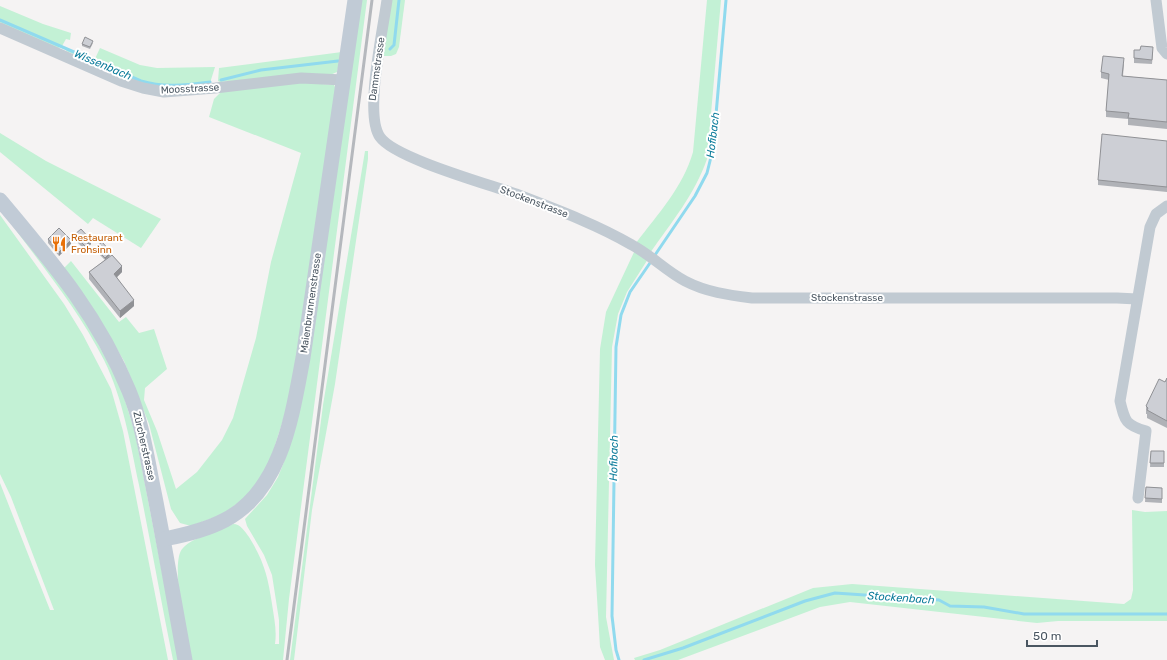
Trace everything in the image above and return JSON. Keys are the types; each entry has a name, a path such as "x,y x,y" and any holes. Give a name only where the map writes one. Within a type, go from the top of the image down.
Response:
{"street":[{"name":"Maienbrunnenstrasse","path":"164,539 206,529 235,514 260,491 277,459 291,416 302,365 355,0"},
{"name":"Dammstrasse","path":"380,137 373,120 372,105 386,0"},
{"path":"1156,0 1162,48 1167,54"},
{"name":"Moosstrasse","path":"0,28 121,81 150,90 164,92 215,88 301,78 344,80"},
{"name":"Stockenstrasse","path":"380,137 387,145 401,153 516,194 610,233 634,246 685,280 704,290 725,295 752,298 1117,298 1137,300"},
{"name":"Zürcherstrasse","path":"0,200 82,301 119,368 140,420 164,539 185,660"},
{"path":"1138,498 1146,431 1130,426 1123,415 1120,401 1150,227 1156,214 1167,206"}],"green space":[{"path":"361,0 367,0 289,599 283,660 191,660 178,584 179,556 187,544 206,534 233,524 241,527 249,537 262,562 267,577 274,619 275,644 279,644 279,620 272,575 264,555 247,526 245,519 267,495 278,477 287,454"},
{"path":"390,0 405,0 399,47 396,54 391,56 382,56"},
{"path":"707,0 721,0 707,159 689,196 650,253 636,243 676,189 689,165 693,152"},
{"path":"0,6 43,24 71,33 70,40 66,39 62,46 57,49 0,24"},
{"path":"100,48 140,65 157,68 215,67 210,83 174,88 137,83 66,51 67,49 94,61"},
{"path":"342,52 337,72 330,75 218,81 219,68"},
{"path":"300,82 334,85 337,91 291,395 270,461 253,492 223,514 191,526 180,523 171,509 149,424 124,361 102,324 64,268 71,261 119,322 126,317 139,333 154,329 167,369 145,388 144,400 157,431 176,489 197,472 222,440 233,418 256,338 271,262 301,153 209,117 214,99 222,91"},
{"path":"0,133 46,161 161,219 141,248 93,218 88,224 0,152"},
{"path":"365,151 368,151 368,159 335,384 312,510 294,660 290,660 323,405"},
{"path":"0,215 64,304 83,335 111,389 123,431 168,660 0,660 0,483 50,610 54,610 11,497 0,474"},
{"path":"12,225 73,298 120,384 135,433 179,660 173,660 129,437 121,405 111,375 84,324"},
{"path":"635,250 648,259 627,292 618,314 612,347 606,617 614,660 605,660 600,647 595,565 600,349 606,312"},
{"path":"1132,510 1145,512 1167,511 1167,621 1058,621 1037,623 850,602 820,607 678,660 635,660 634,658 660,650 813,588 852,584 1124,604 1131,599 1133,590"}],"building":[{"path":"85,37 93,41 90,47 82,44"},
{"path":"1141,46 1153,47 1152,60 1134,58 1134,50 1140,50"},
{"path":"1103,56 1124,58 1122,76 1167,80 1167,122 1128,118 1129,113 1106,111 1109,74 1101,72"},
{"path":"1102,134 1167,141 1167,187 1098,180"},
{"name":"Restaurant Frohsinn","path":"59,228 71,240 59,252 48,239"},
{"path":"81,229 91,240 85,246 74,235"},
{"path":"102,242 111,252 105,258 95,248"},
{"path":"112,255 122,266 114,274 134,300 120,311 89,272"},
{"path":"1167,378 1167,421 1147,410 1148,408 1146,406 1159,379 1165,382"},
{"path":"1151,451 1164,451 1164,463 1150,463"},
{"path":"1146,487 1162,488 1162,499 1145,498"}],"waterway":[{"name":"Wissenbach","path":"390,49 394,45 399,0"},
{"name":"Hofibach","path":"655,255 695,196 707,173 713,149 726,0"},
{"name":"Wissenbach","path":"0,20 141,81 158,85 184,85 210,82"},
{"name":"Wissenbach","path":"221,80 261,70 338,61"},
{"name":"Hofibach","path":"619,660 616,650 612,616 616,347 621,315 630,292 650,263"},
{"name":"Stockenbach","path":"644,660 683,648 805,601 835,593 939,600 950,606 984,607 1024,614 1167,614"}],"railway":[{"path":"287,660 372,0"}],"place":[{"name":"Restaurant Frohsinn","path":"59,244"}]}
